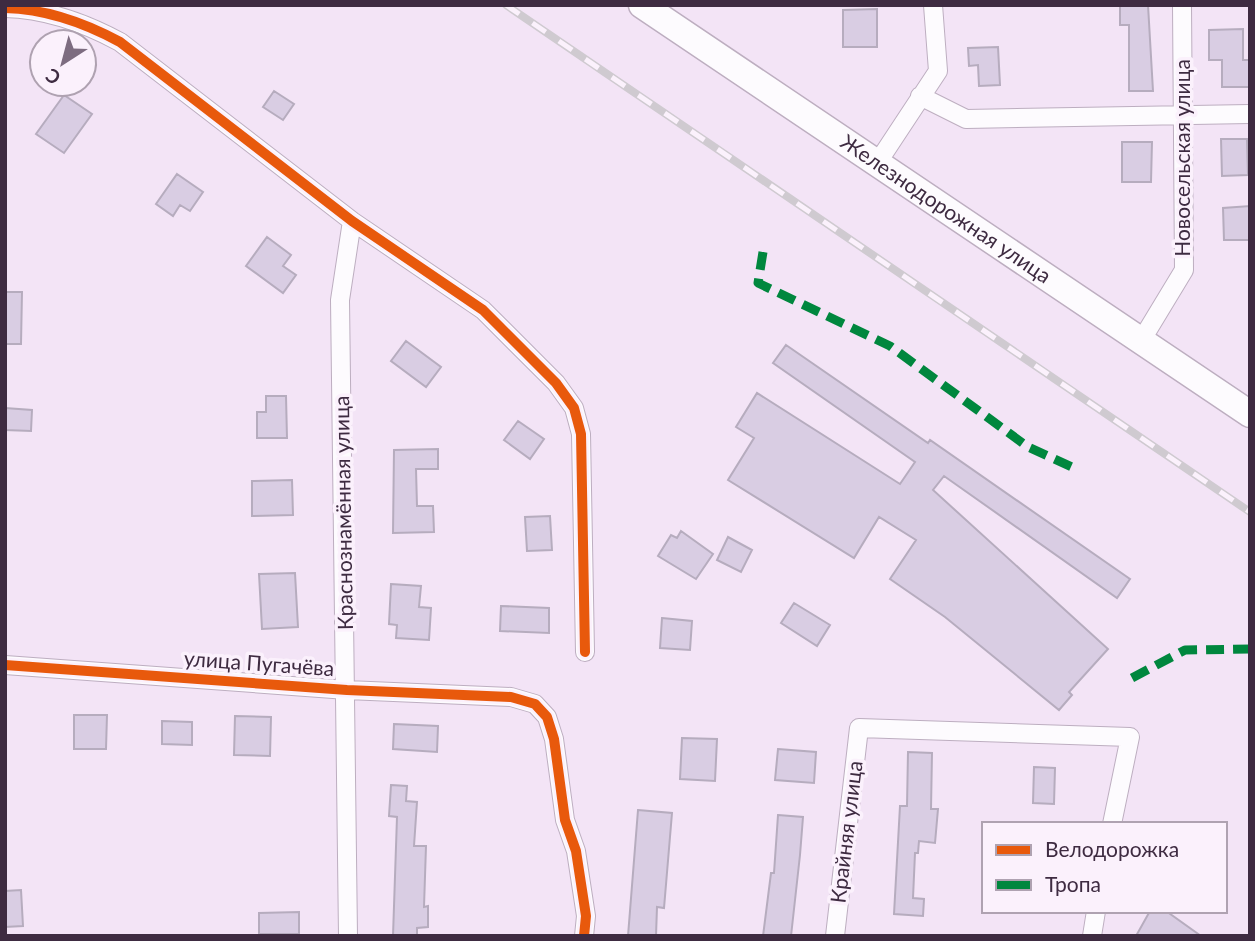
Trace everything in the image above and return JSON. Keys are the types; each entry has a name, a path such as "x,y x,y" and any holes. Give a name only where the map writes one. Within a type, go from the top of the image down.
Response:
{"street":[{"name":"Железнодорожная улица","path":"642,5 876,165 1250,414"},
{"path":"876,165 938,71 933,5"},
{"name":"Новосельская улица","path":"1141,341 1184,270 1182,5"},
{"path":"5,8 25,9 93,27 120,41 352,221 483,310 556,383 574,408 581,434 584,652"},
{"path":"920,96 966,120 1250,114"},
{"name":"Краснознамённая улица","path":"348,936 341,300 352,221"},
{"name":"улица Пугачёва","path":"5,665 347,690 511,697 535,704 547,717 554,739 565,820 576,851 584,903 584,936"},
{"name":"Крайняя улица","path":"835,936 859,728 1130,737 1112,822"},
{"path":"1091,936 1096,913"}],"building":[{"path":"1120,5 1148,5 1153,91 1129,91 1129,25 1120,25"},
{"path":"877,9 877,47 843,47 843,10"},
{"path":"1243,29 1243,60 1250,60 1250,87 1222,87 1222,60 1209,60 1209,30"},
{"path":"998,47 1000,85 979,86 978,65 969,66 968,48"},
{"path":"274,91 294,104 283,120 263,107"},
{"path":"62,98 68,98 92,114 64,153 36,134"},
{"path":"1221,139 1247,139 1248,175 1222,176"},
{"path":"1122,142 1152,142 1151,182 1122,182"},
{"path":"177,174 203,192 190,211 180,205 173,216 156,204"},
{"path":"1250,206 1250,240 1224,240 1223,208"},
{"path":"267,237 291,255 283,266 296,275 283,293 246,266"},
{"path":"5,292 22,292 21,344 5,344"},
{"path":"406,341 441,367 426,387 391,361"},
{"path":"786,345 928,443 930,440 1130,579 1117,598 944,476 933,490 1108,649 1069,692 1072,695 1059,710 945,617 890,579 916,540 879,517 854,558 728,480 754,438 736,427 757,393 900,484 915,462 773,363"},
{"path":"266,396 286,396 287,438 257,438 257,412 266,412"},
{"path":"5,408 32,410 31,431 5,430"},
{"path":"518,421 544,439 530,459 504,440"},
{"path":"438,449 438,469 416,469 417,506 433,506 434,532 393,533 394,450"},
{"path":"292,480 293,515 252,516 252,481"},
{"path":"550,516 552,550 527,551 525,517"},
{"path":"681,531 713,554 696,579 658,556 671,535 677,538"},
{"path":"728,537 752,550 741,572 717,560"},
{"path":"295,573 298,627 262,629 259,574"},
{"path":"391,584 421,586 419,607 431,608 429,640 396,638 397,625 389,624"},
{"path":"794,603 830,625 817,646 781,623"},
{"path":"501,606 549,608 549,633 500,631"},
{"path":"662,618 692,621 690,650 660,648"},
{"path":"74,715 107,715 106,749 74,749"},
{"path":"235,716 271,717 270,756 234,755"},
{"path":"162,721 192,722 192,745 162,744"},
{"path":"394,724 438,726 437,752 393,749"},
{"path":"682,738 717,739 715,781 680,779"},
{"path":"778,749 816,752 814,783 775,780"},
{"path":"908,752 932,753 931,809 938,809 935,843 919,841 918,853 915,853 913,898 924,899 923,916 894,914 900,806 907,806"},
{"path":"1034,767 1055,768 1054,804 1033,803"},
{"path":"391,785 407,786 406,801 417,802 414,846 426,846 424,907 428,906 428,927 417,928 417,936 393,936 397,817 389,816"},
{"path":"638,810 672,813 664,908 657,907 656,936 628,936"},
{"path":"778,815 803,817 791,936 763,936 771,873 774,873"},
{"path":"21,890 23,926 5,927 5,891"},
{"path":"299,912 299,934 259,934 259,913"},
{"path":"1149,913 1169,913 1201,936 1136,936"}],"railway":[{"path":"506,5 1250,512"}],"marked path":[{"path":"763,252 758,283 890,346 1028,447 1072,467"},
{"path":"1132,678 1185,650 1250,649"}],"cycle path":[{"path":"5,8 64,18 120,42 352,221 483,310 556,383 574,408 581,434 585,652"},
{"path":"5,665 347,690 511,697 535,704 547,717 554,739 565,820 576,851 586,916 584,936"}]}
